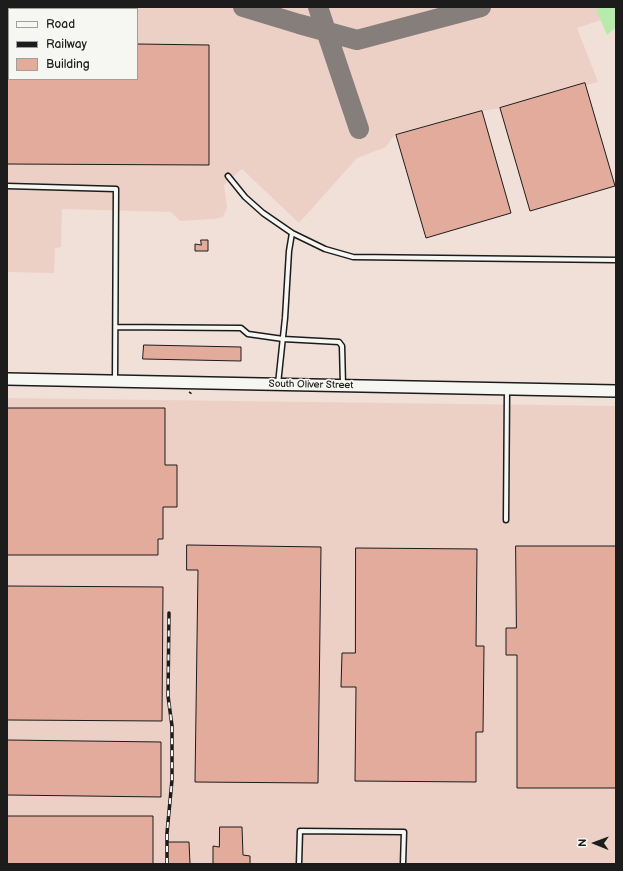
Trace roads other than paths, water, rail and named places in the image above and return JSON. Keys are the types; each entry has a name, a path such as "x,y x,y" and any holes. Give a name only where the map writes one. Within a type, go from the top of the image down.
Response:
{"main road":[{"name":"South Oliver Street","path":"7,379 616,391"}],"lane":[{"path":"228,176 246,197 263,213 292,233 324,249 353,257 616,260"},
{"path":"7,186 116,189 115,381"},
{"path":"278,384 285,318 289,251 292,233"},
{"path":"116,328 241,328 248,334 283,339 339,342 342,346 343,386"},
{"path":"506,520 507,389"},
{"path":"299,864 300,831 404,832 403,864"}],"railway":[{"path":"167,864 167,833 172,780 172,726 168,696 169,613"}]}
